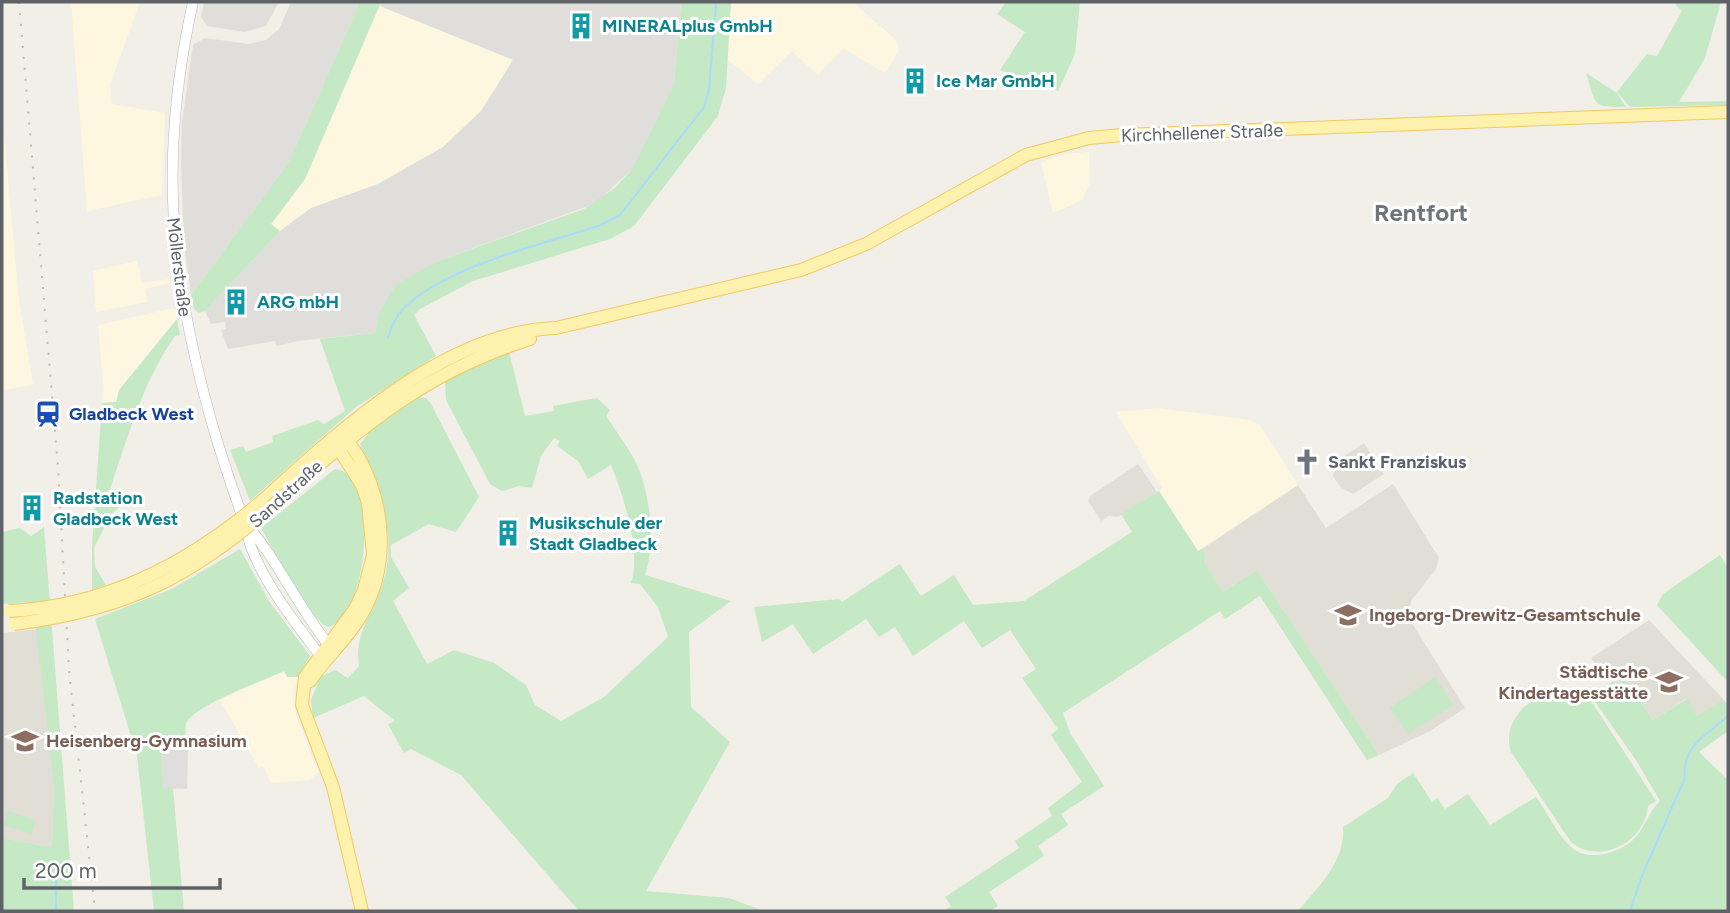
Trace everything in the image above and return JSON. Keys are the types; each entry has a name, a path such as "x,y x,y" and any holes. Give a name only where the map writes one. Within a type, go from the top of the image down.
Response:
{"main road":[{"name":"Kirchhellener Straße","path":"709,293 782,276 822,262 866,244 1026,155 1089,138 1728,112"},
{"name":"Sandstraße","path":"6,618 74,603 139,582 183,560 213,541 392,404 471,360 556,328 709,293"},
{"name":"Sandstraße","path":"6,618 93,611 153,589 209,558 288,493 341,441"},
{"path":"341,441 368,476 376,498 382,540 380,561 376,581 359,620 326,651 303,697 305,718 333,787 362,911"}],"street":[{"name":"Möllerstraße","path":"193,2 176,92 172,151 172,214 187,328 221,456 246,524 260,540 326,651"}],"shaded area":[{"path":"71,2 140,2 110,84 112,104 165,113 162,195 87,211"},
{"path":"204,2 279,2 266,26 245,32 207,26 201,17"},
{"path":"291,2 360,2 289,162 191,295 184,244 181,161 182,122 193,45 205,38 249,44 266,40 279,29"},
{"path":"381,2 681,2 674,84 632,169 596,203 438,261 379,313 375,333 297,341 277,346 275,341 228,349 221,330 226,329 225,322 211,324 205,311 280,231 311,208 378,184 443,147 481,111 513,60 380,6"},
{"path":"731,2 853,2 897,41 899,50 885,73 843,48 818,75 792,51 758,84 727,59"},
{"path":"380,6 513,60 481,111 443,147 378,184 311,208 280,231 271,225 305,179"},
{"path":"2,114 19,301 33,385 2,390"},
{"path":"1089,152 1090,183 1082,200 1053,213 1041,162 1065,154"},
{"path":"137,261 142,283 170,279 170,283 145,289 147,302 96,312 93,271"},
{"path":"174,308 177,319 119,390 116,402 102,403 103,381 98,325"},
{"path":"1158,408 1250,420 1260,425 1298,485 1198,551 1159,491 1162,488 1116,412"},
{"path":"1364,443 1384,474 1353,494 1340,487 1333,476 1337,461"},
{"path":"1138,464 1157,492 1118,517 1109,516 1101,521 1088,501 1090,496"},
{"name":"Ingeborg-Drewitz-Gesamtschule","path":"1393,484 1439,558 1436,569 1411,601 1410,620 1465,708 1430,731 1379,755 1257,570 1223,592 1204,563 1206,556 1202,549 1298,485 1326,528"},
{"path":"1649,620 1724,700 1717,707 1697,716 1686,699 1653,720 1625,679 1616,685 1607,672 1602,675 1591,658"},
{"name":"Heisenberg-Gymnasium","path":"37,629 54,788 52,847 2,838 2,633"},
{"path":"284,671 298,677 294,692 296,715 318,772 310,780 271,783 263,766 259,768 220,700"},
{"path":"162,746 188,752 187,789 163,788"}],"green space":[{"path":"360,2 381,2 305,179 271,224 280,231 205,311 199,313 194,309 191,295 289,162"},
{"path":"681,2 731,2 726,88 718,116 634,226 610,239 473,281 420,309 414,315 436,356 356,407 250,501 230,450 243,446 246,452 273,442 272,436 318,420 324,424 345,411 320,339 375,333 379,313 396,285 438,261 584,209 615,188 632,169 674,84"},
{"path":"1006,2 1080,2 1075,54 1058,91 1000,70 1025,32 997,14"},
{"path":"1678,2 1721,2 1705,58 1679,102 1728,101 1728,105 1630,107 1617,92 1647,54 1657,56 1682,11 1676,5"},
{"path":"1586,73 1617,93 1626,107 1600,105 1596,102"},
{"path":"177,319 180,335 175,336 164,352 147,386 114,477 110,490 122,504 110,516 94,548 95,567 106,585 92,590 92,547 102,403 116,402 119,390"},
{"path":"509,352 525,416 554,411 553,406 597,398 610,410 606,416 637,465 647,496 651,537 645,575 731,601 689,632 691,707 730,742 646,891 729,898 764,911 579,911 461,775 411,749 404,753 388,724 395,721 364,696 313,718 311,700 320,677 335,670 348,678 359,666 361,634 387,567 388,531 380,495 360,444 373,428 419,397 426,398 431,404 479,497 456,532 429,524 391,545 391,557 409,588 393,601 427,664 454,650 494,663 526,685 535,705 561,721 604,697 668,637 658,607 640,584 631,583 634,571 633,541 626,507 611,465 588,479 578,461 557,446 560,441 554,438 541,456 532,488 519,486 502,491 490,484 446,400 445,382 478,363"},
{"path":"335,469 349,477 359,494 364,546 353,600 342,618 328,627 301,597 261,528"},
{"path":"1159,491 1198,551 1202,549 1206,556 1204,563 1223,592 1257,570 1379,755 1367,760 1260,596 1225,619 1220,611 1063,713 1070,733 1104,786 1061,814 1068,825 1038,846 1044,856 989,892 998,906 990,911 944,911 951,906 945,897 1019,848 1015,841 1052,816 1048,808 1082,782 1051,735 1058,729 1022,678 1036,669 1010,630 982,648 964,621 913,656 895,627 879,637 866,619 813,654 793,624 762,642 754,607 839,599 842,602 900,564 921,596 954,575 973,605 1024,601 1132,532 1121,514"},
{"path":"44,527 74,911 2,911 2,838 52,847 54,788 33,602 2,604 2,532 20,528 31,536"},
{"path":"240,549 269,601 310,656 298,677 287,677 284,671 201,709 191,717 185,727 188,752 162,747 163,787 173,788 184,911 154,911 137,756 95,619 172,589"},
{"path":"1720,555 1728,568 1728,682 1657,605 1663,594"},
{"path":"1435,677 1453,705 1408,734 1390,708"},
{"path":"1625,679 1653,720 1687,699 1697,716 1724,700 1728,706 1728,731 1699,752 1728,780 1728,911 1298,911 1322,883 1335,862 1343,839 1343,827 1388,798 1397,784 1413,773 1432,802 1437,798 1445,809 1468,794 1490,825 1536,797 1561,836 1578,852 1593,855 1610,853 1626,846 1660,801 1636,760 1591,696 1613,681 1616,685"},
{"path":"1584,690 1656,801 1648,806 1645,819 1630,840 1607,851 1594,852 1570,841 1511,752 1509,738 1517,715 1537,698 1563,693 1576,695"},
{"path":"8,811 35,820 31,834 4,825"}],"waterway":[{"path":"388,338 403,309 444,280 496,258 601,225 620,215 704,107 709,89 716,3"},
{"path":"1630,911 1641,878 1685,778 1685,767 1691,750 1704,735 1728,716"},
{"path":"56,870 56,911"}],"railway":[{"path":"19,2 58,467 69,670 95,911"}],"place":[{"name":"MINERALplus GmbH","path":"581,26"},
{"name":"Ice Mar GmbH","path":"915,81"},
{"name":"ARG mbH","path":"236,302"},
{"name":"Gladbeck West","path":"48,414"},
{"name":"Sankt Franziskus","path":"1307,462"},
{"name":"Radstation Gladbeck West","path":"32,508"},
{"name":"Musikschule der Stadt Gladbeck","path":"508,533"},
{"name":"Ingeborg-Drewitz-Gesamtschule","path":"1348,615"},
{"name":"Städtische Kindertagesstätte","path":"1669,682"},
{"name":"Heisenberg-Gymnasium","path":"25,741"}],"district":[{"name":"Rentfort","path":"1421,212"}]}
